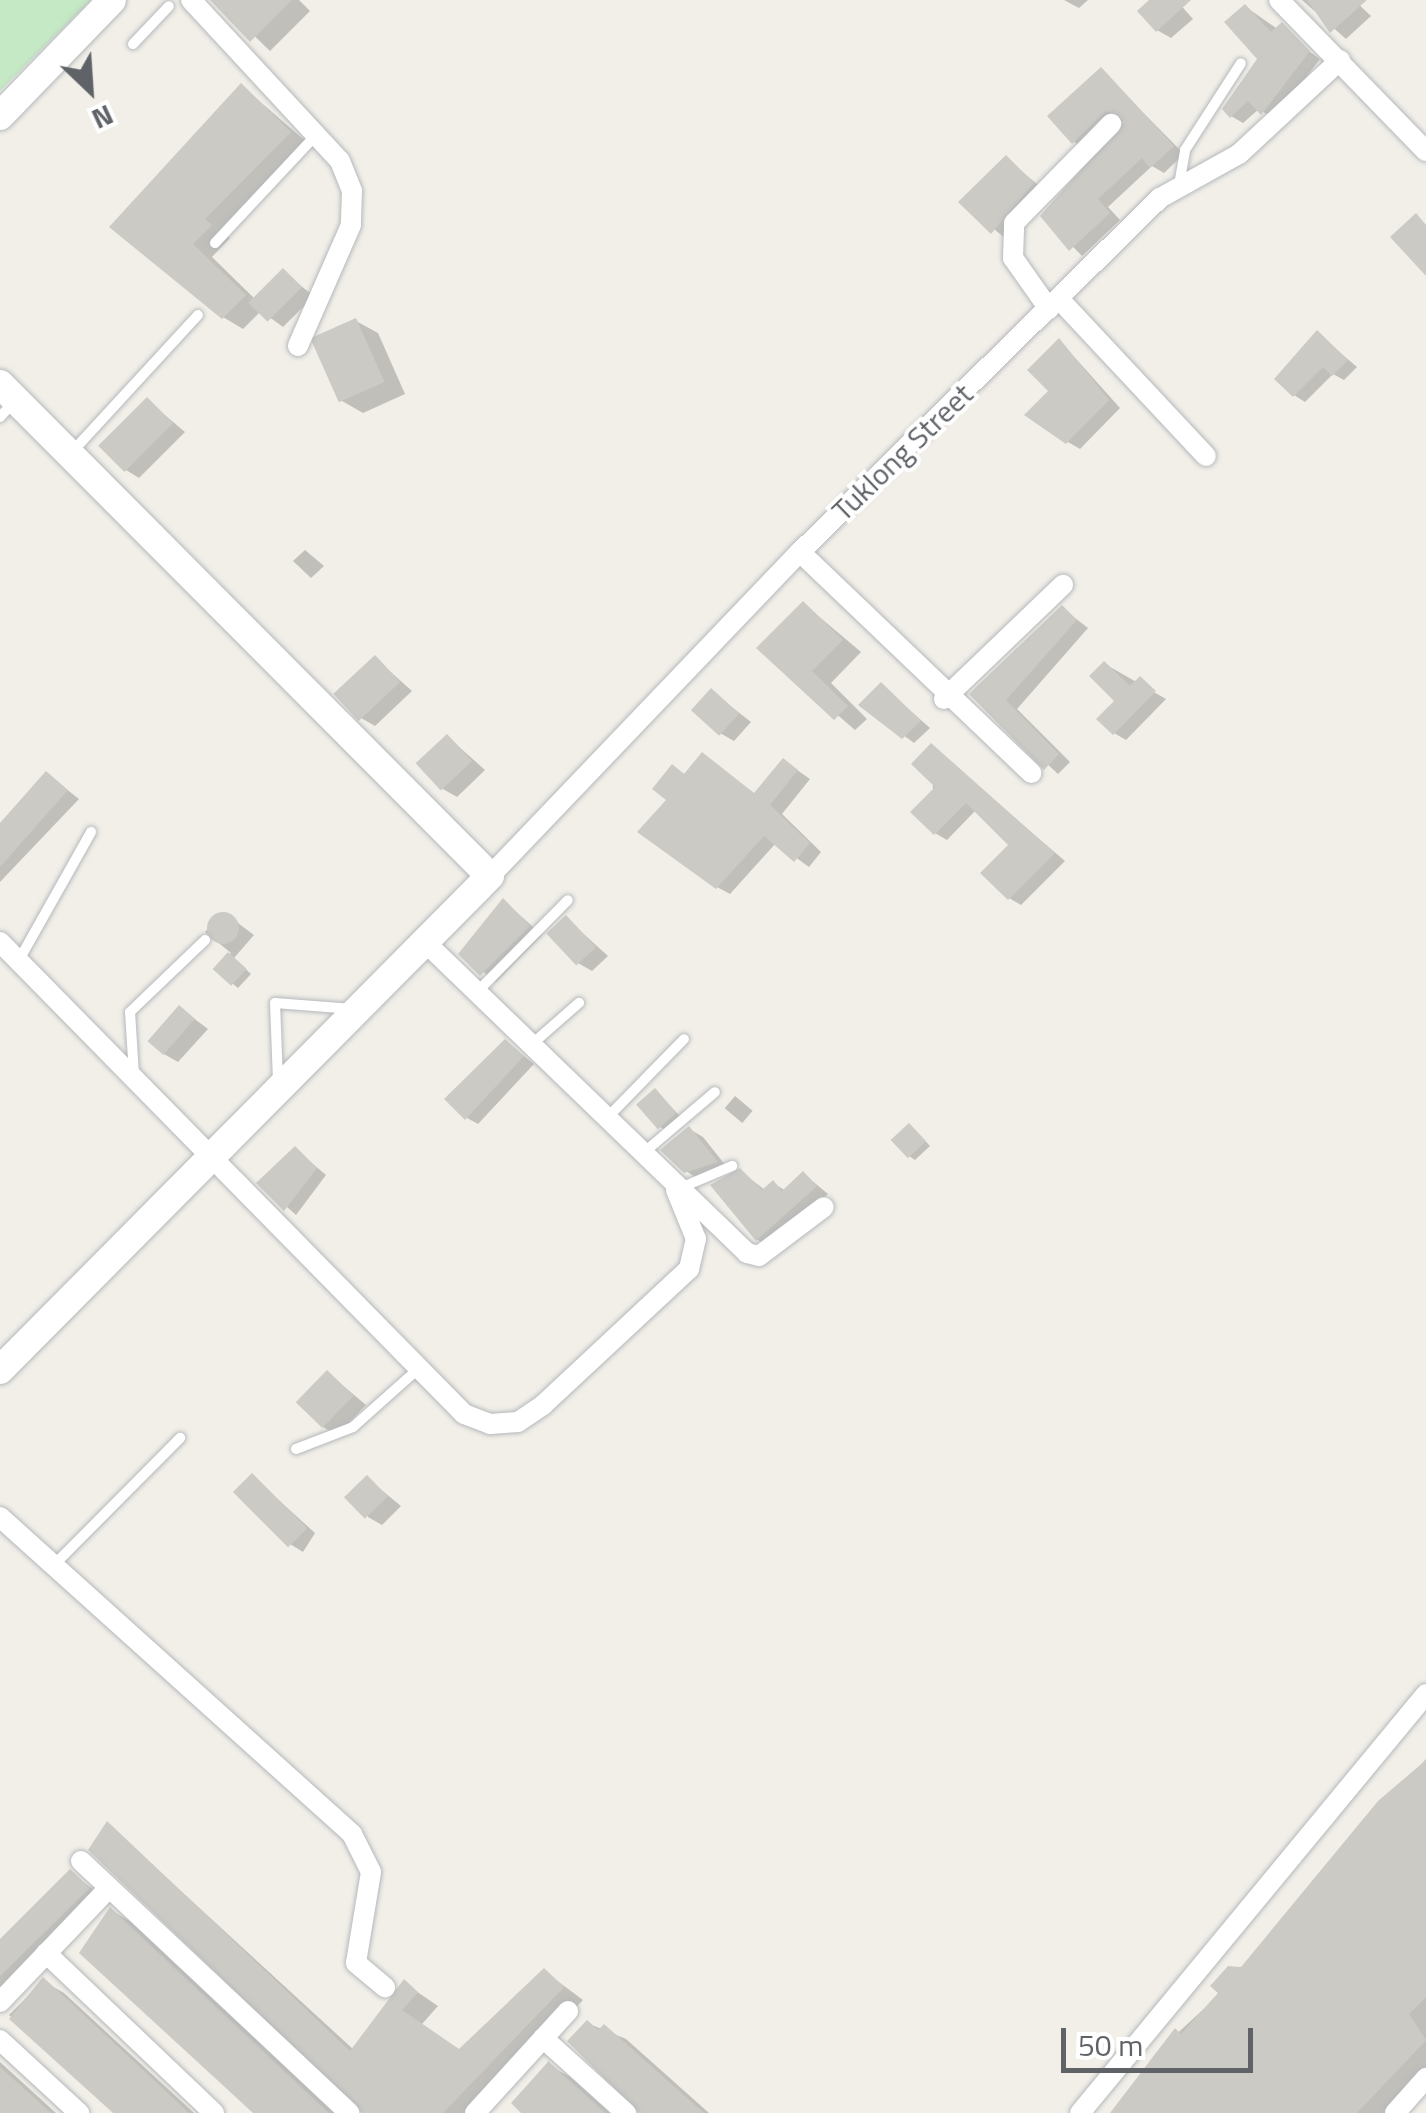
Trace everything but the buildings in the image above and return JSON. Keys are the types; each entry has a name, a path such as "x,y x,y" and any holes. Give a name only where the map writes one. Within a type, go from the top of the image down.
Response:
{"street":[{"path":"0,116 112,0"},
{"path":"191,0 316,135 352,191 351,224 298,346"},
{"path":"1280,0 1426,151"},
{"name":"Tuklong Street","path":"490,876 800,552 1054,304 1178,187 1240,154 1340,60"},
{"path":"1112,124 1014,223 1014,258 1054,304 1206,456"},
{"path":"0,1370 210,1154 490,876 72,452 6,400"},
{"path":"800,552 944,698 1031,772"},
{"path":"944,698 1062,585"},
{"path":"424,941 676,1190 759,1256 824,1207"},
{"path":"0,942 464,1414 490,1424 518,1422 543,1405 689,1269 696,1239 676,1190"},
{"path":"0,1517 52,1568 352,1834 371,1872 356,1963 386,1987"},
{"path":"1080,2113 1426,1694"},
{"path":"81,1861 350,2113"},
{"path":"0,2002 109,1888"},
{"path":"46,1954 214,2113"},
{"path":"481,2111 568,2011"},
{"path":"543,2038 626,2113"},
{"path":"0,2040 80,2113"},
{"path":"1394,2113 1426,2078"}],"lane":[{"path":"133,44 168,6"},
{"path":"1178,187 1185,150 1241,63"},
{"path":"215,243 316,135"},
{"path":"72,452 198,315"},
{"path":"19,960 91,832"},
{"path":"476,993 568,900"},
{"path":"134,1076 130,1012 205,940"},
{"path":"278,1086 275,1003 354,1009"},
{"path":"530,1046 579,1004"},
{"path":"604,1121 684,1039"},
{"path":"641,1156 715,1092"},
{"path":"676,1190 732,1166"},
{"path":"296,1449 354,1427 419,1368"},
{"path":"52,1568 180,1438"}],"green space":[{"path":"0,0 91,0 0,91"}]}
